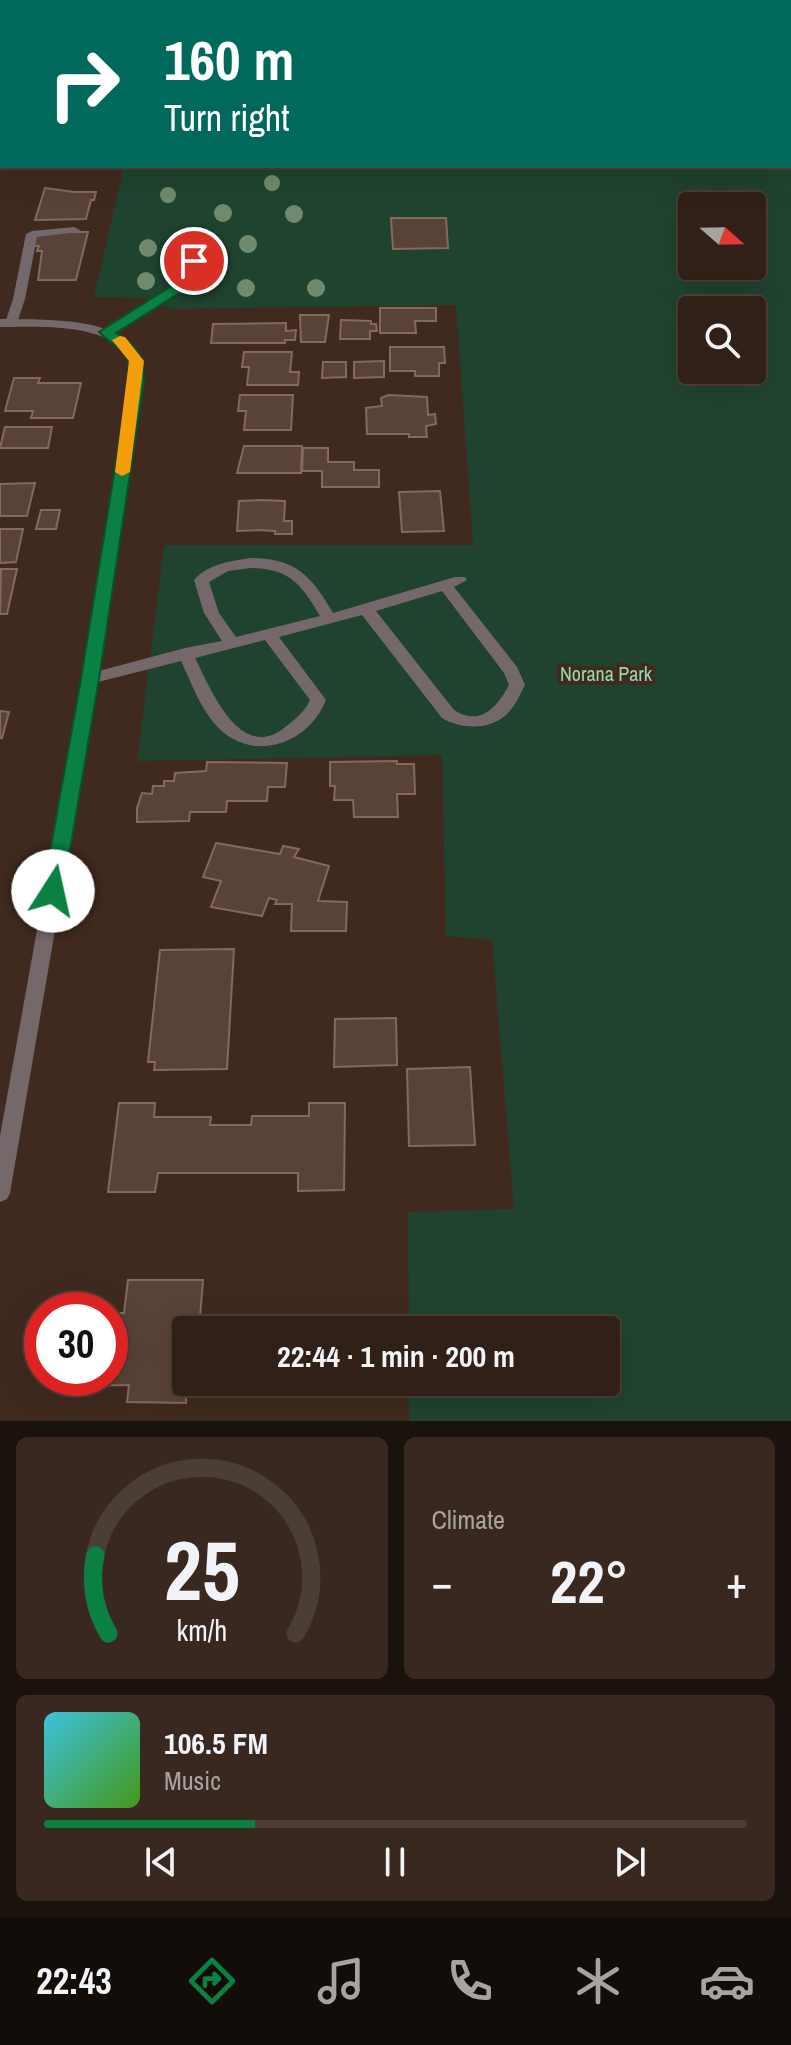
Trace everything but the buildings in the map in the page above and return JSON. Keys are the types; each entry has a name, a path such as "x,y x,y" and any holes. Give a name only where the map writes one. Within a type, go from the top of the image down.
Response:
{"street":[{"path":"0,1193 90,679 136,381 137,361 128,347 107,332 84,327 5,323 19,299 32,234 74,230"},
{"path":"107,332 185,283 205,236"},
{"path":"232,642 214,622 201,580 211,572 242,564 277,566 299,575 329,619"},
{"path":"90,679 329,619 452,583 511,671 517,685 505,707 492,718 477,721 448,714 366,609"},
{"path":"185,653 218,717 231,730 255,743 268,742 286,736 315,709 318,700 268,633"}],"green space":[{"name":"Norana Park","path":"124,168 791,168 791,1421 409,1421 409,1396 620,1396 620,1316 409,1316 408,1212 514,1209 492,940 446,936 442,755 137,761 164,545 473,545 456,305 171,309 145,298 94,297"}],"slow traffic":[{"path":"120,340 137,361 122,472"}],"route":[{"path":"53,891 90,679 136,381 137,361 128,347 107,332 185,283 194,261"}]}
